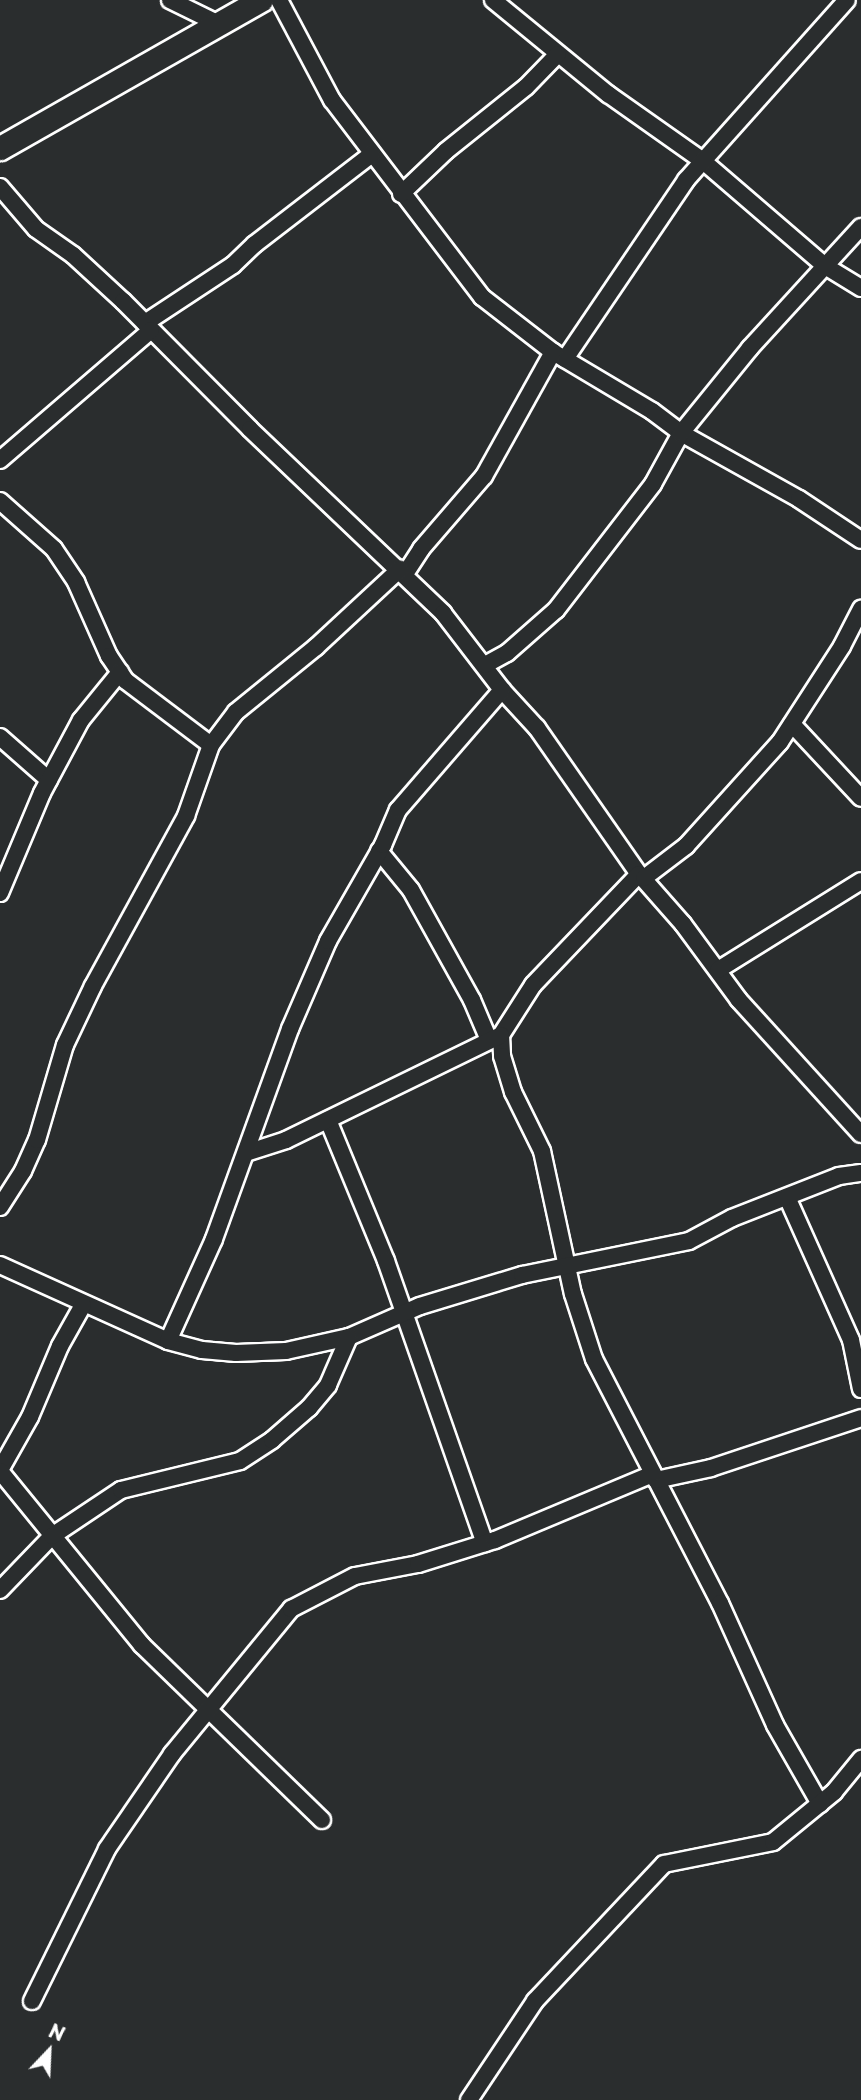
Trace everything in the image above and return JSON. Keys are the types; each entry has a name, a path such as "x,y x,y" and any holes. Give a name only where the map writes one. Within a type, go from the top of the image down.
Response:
{"street":[{"path":"170,0 219,24"},
{"path":"0,149 261,0"},
{"path":"279,0 332,100 482,297 559,355 652,411 681,433 799,499 861,540"},
{"path":"493,0 558,54 703,161 825,265 861,288"},
{"path":"0,1207 23,1171 37,1140 65,1045 93,986 186,816 211,745 236,712 316,647 402,571 421,550 484,476 559,355 686,180 846,0"},
{"path":"401,194 446,150 526,87 558,54"},
{"path":"0,460 148,327 233,265 255,244 372,154"},
{"path":"0,187 36,229 73,255 443,613 502,690 537,728 642,876 739,1000 861,1135"},
{"path":"485,665 507,653 556,610 653,484 681,433 750,348 861,227"},
{"path":"0,501 54,549 76,582 108,656 120,672 155,705 211,745"},
{"path":"246,1153 286,1140 495,1037 533,985 642,876 686,846 718,814 792,724 842,646 861,609"},
{"path":"0,893 49,780 81,720 120,672"},
{"path":"168,1341 214,1239 290,1029 327,941 379,851 398,810 502,690"},
{"path":"792,724 861,798"},
{"path":"0,737 49,780"},
{"path":"379,851 418,902 495,1037 513,1092 542,1151 566,1265 584,1334 594,1359 720,1603 775,1725 820,1804"},
{"path":"718,970 861,881"},
{"path":"328,1120 405,1313 485,1543"},
{"path":"0,1265 83,1305 168,1341 202,1350 236,1353 286,1351 349,1337 405,1313 566,1265 688,1241 732,1218 839,1177 861,1173"},
{"path":"788,1196 851,1340 861,1389"},
{"path":"83,1305 60,1346 30,1417 0,1470 142,1645 322,1820"},
{"path":"0,1590 52,1536 121,1490 240,1461 272,1440 309,1408 328,1385 349,1337"},
{"path":"33,2001 107,1849 207,1709 291,1609 355,1576 418,1564 485,1543 655,1477 762,1452 861,1418"},
{"path":"468,2100 535,2001 664,1864 773,1842 834,1792 861,1759"}]}
